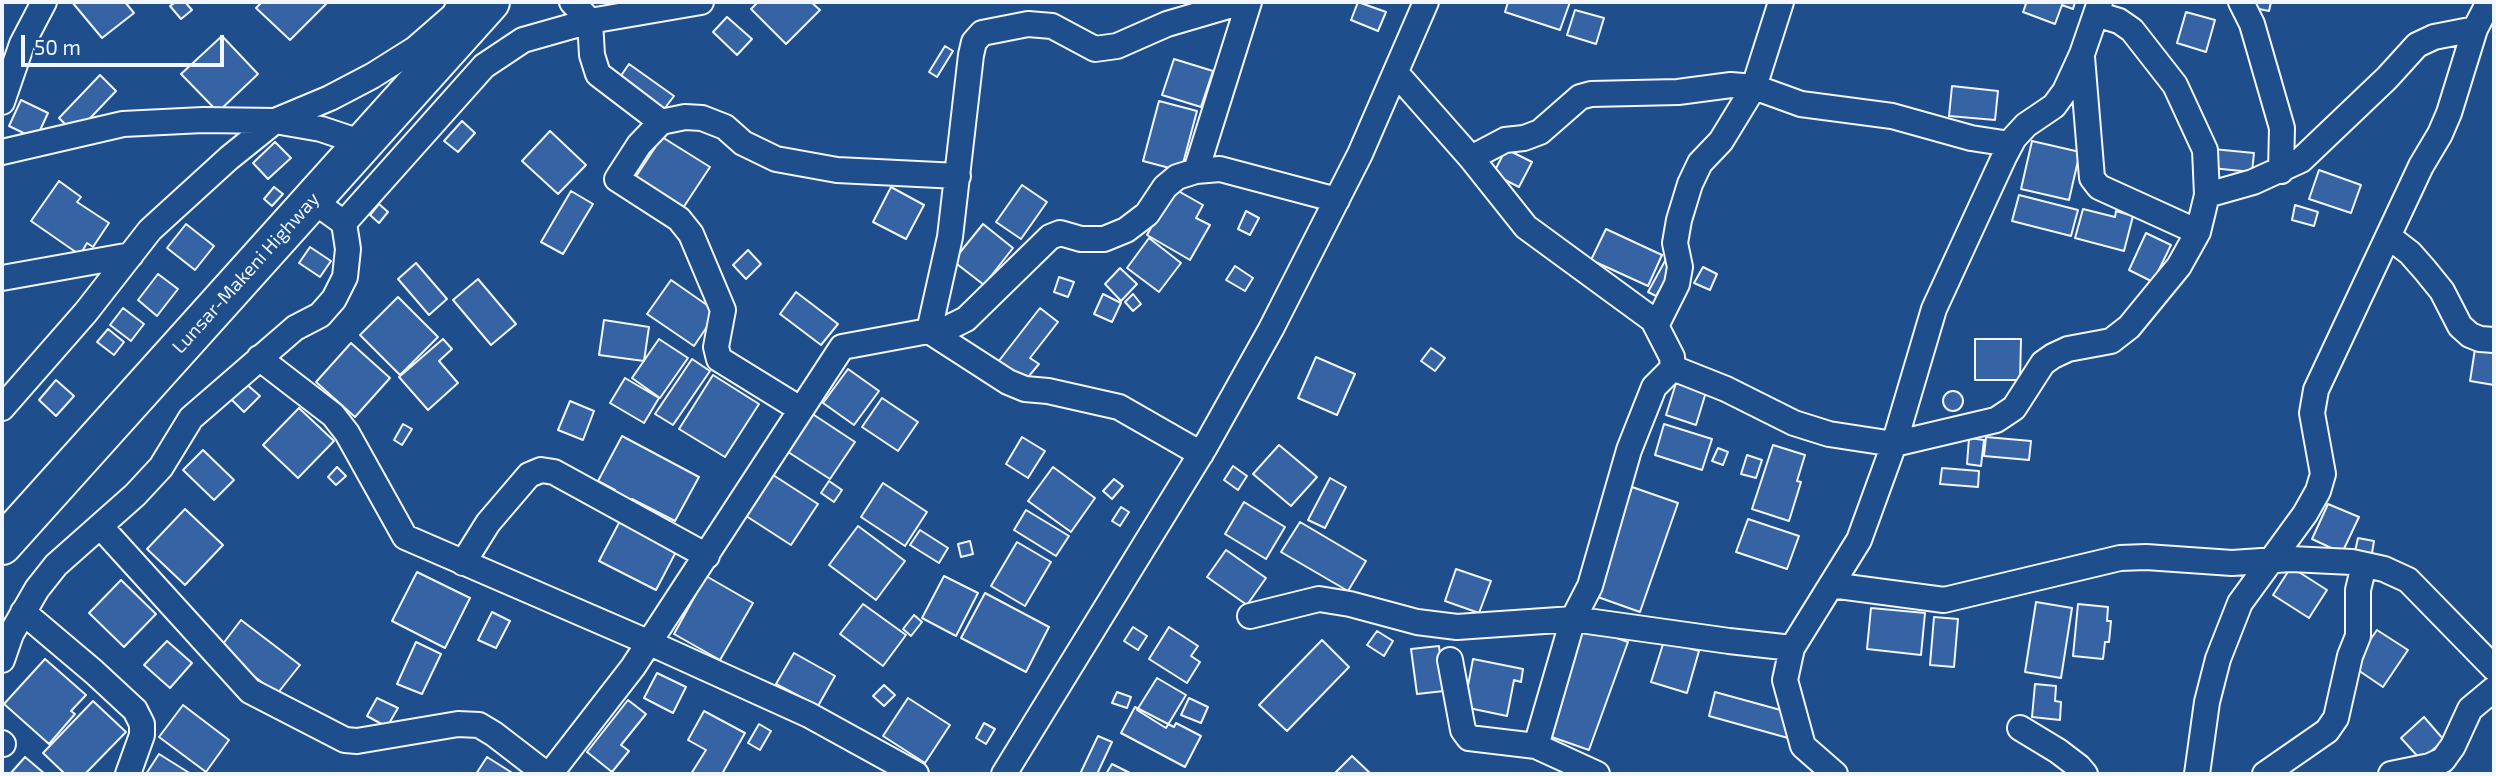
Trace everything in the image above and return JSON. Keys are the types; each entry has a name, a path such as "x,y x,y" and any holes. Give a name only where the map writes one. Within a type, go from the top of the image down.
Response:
{"main road":[{"name":"Lunsar-Makeni Highway","path":"2,545 490,2"}],"street":[{"path":"4,88 22,44 44,2"},
{"path":"7,392 86,312 150,230 229,158 275,121 341,93 415,49 454,15 461,2"},
{"path":"572,2 590,22 592,55 598,74 661,122"},
{"path":"344,223 484,66 523,40 590,22 701,2"},
{"path":"929,331 950,237 971,55 974,42 982,33 1028,24 1052,26 1096,49 1117,46 1167,24 1242,2"},
{"path":"1196,171 1249,2"},
{"path":"1004,774 1201,453 1270,329 1337,200 1426,2"},
{"path":"1656,326 1677,284 1681,267 1675,243 1690,184 1700,163 1721,141 1754,87 1781,2"},
{"path":"2241,2 2252,24 2283,128 2281,171"},
{"path":"2181,774 2198,765 2207,702 2218,659 2240,603 2305,514 2318,491 2323,474 2312,413 2316,390 2421,166 2449,113 2474,29 2489,2"},
{"path":"1674,368 1726,389 1794,423 1829,434 1894,444 1996,421 2014,408 2043,363 2067,349 2110,341 2129,327 2179,266 2198,232 2207,195 2204,150 2175,85 2132,30 2098,8 2082,54 2065,91 2054,106 2026,125 2010,144 1934,309 1894,444 1859,540 1792,648 1786,680 1803,746 1835,774"},
{"path":"2207,195 2253,182 2301,160 2387,78 2417,45 2434,37 2474,29"},
{"path":"2082,54 2092,178 2099,187 2198,232"},
{"path":"1396,73 1471,158 1526,227 1653,320 1672,357 1674,368"},
{"path":"1471,158 1506,140 1524,138 1540,132 1580,97 1591,94 1678,92 1731,85 1754,87 1801,104 1892,116 1971,138 2010,144"},
{"path":"800,409 719,359 716,347 723,310 691,234 679,219 617,179 639,145 661,122 685,117 702,118 725,127 743,143 776,159 837,170 958,176"},
{"path":"2,152 123,124 203,120 275,121 321,129 363,143"},
{"path":"100,526 250,691 345,740 357,741 458,724 479,725 548,774 650,643 842,347 950,327 966,319 1050,237 1060,233 1082,239 1104,239 1126,230 1147,214 1165,187 1177,177 1196,171 1220,169 1337,200"},
{"path":"2,660 23,612 37,589 56,565 135,495 161,467 191,418 295,328 320,315 334,299 345,277 348,249 344,223 312,200"},
{"path":"2389,236 2410,253 2442,291 2460,327 2470,335 2494,340"},
{"path":"2,278 131,255"},
{"path":"929,331 1008,382 1025,389 1048,391 1118,407 1201,453"},
{"path":"259,358 340,424 405,537 809,715 916,774"},
{"path":"1536,746 1573,619 1590,586 1634,437 1654,387 1674,368"},
{"path":"463,563 488,523 529,475 541,470 554,472 707,556"},
{"path":"1831,585 1944,600 2120,558 2146,557 2232,563 2314,560 2364,565 2384,569 2408,580 2494,668"},
{"path":"2265,774 2327,731 2336,718 2350,656 2358,636 2357,590 2364,565"},
{"path":"1250,616 1319,599 1350,604 1417,622 1457,627 1573,619 1792,648"},
{"path":"23,612 94,671 135,710 142,724 142,735 128,774"},
{"path":"1450,660 1463,730 1469,738 1536,746 1597,774"},
{"path":"2391,774 2443,761 2470,709 2494,689"},
{"path":"2020,727 2058,751 2085,774"}],"building":[{"path":"72,2 125,2 134,13 102,38"},
{"path":"176,2 185,2 192,10 181,19 170,6"},
{"path":"262,2 328,2 290,40 256,8"},
{"path":"758,2 811,2 820,10 786,44 751,9"},
{"path":"1358,2 1386,12 1378,31 1351,20"},
{"path":"1508,2 1570,2 1560,30 1505,12"},
{"path":"2021,2 2075,2 2073,9 2062,5 2055,24 2023,12 2026,4"},
{"path":"2255,2 2271,2 2269,11 2254,8"},
{"path":"1575,10 1604,18 1596,44 1567,35"},
{"path":"2186,12 2215,20 2206,52 2177,43"},
{"path":"727,17 752,39 737,55 713,32"},
{"path":"222,36 258,74 218,112 181,74"},
{"path":"945,46 953,51 937,77 929,72"},
{"path":"1174,59 1213,71 1201,107 1162,95"},
{"path":"629,64 674,96 662,112 618,80"},
{"path":"100,75 116,91 75,134 59,118"},
{"path":"1952,86 1998,91 1995,120 1949,116"},
{"path":"21,100 48,113 36,139 9,126"},
{"path":"1159,101 1197,111 1181,171 1143,161"},
{"path":"462,121 475,133 458,152 444,141"},
{"path":"550,131 586,165 558,194 522,161"},
{"path":"662,137 710,167 681,211 633,181"},
{"path":"2032,141 2080,152 2069,200 2021,189"},
{"path":"275,142 291,158 268,179 253,163"},
{"path":"1506,149 1532,162 1519,187 1493,174"},
{"path":"2213,149 2254,153 2252,172 2211,168"},
{"path":"2319,170 2361,185 2351,213 2309,199"},
{"path":"59,181 81,197 77,202 109,223 93,247 87,243 80,255 31,221"},
{"path":"1022,185 1047,202 1021,239 996,222"},
{"path":"274,187 283,194 272,206 264,199"},
{"path":"891,187 924,205 906,239 873,222"},
{"path":"1173,188 1203,205 1196,218 1210,225 1190,260 1147,235"},
{"path":"571,191 593,204 563,254 541,242"},
{"path":"2019,195 2078,210 2071,236 2012,221"},
{"path":"379,204 388,212 379,223 370,215"},
{"path":"2295,205 2318,212 2314,226 2292,220"},
{"path":"2083,209 2115,217 2116,211 2133,216 2124,251 2075,238"},
{"path":"1246,211 1259,218 1250,235 1238,229"},
{"path":"186,224 214,246 195,270 167,248"},
{"path":"983,224 1013,248 984,285 953,261"},
{"path":"1606,229 1662,255 1648,286 1591,260"},
{"path":"2146,233 2171,245 2153,282 2129,270"},
{"path":"1149,238 1181,263 1159,292 1127,268"},
{"path":"310,247 331,261 320,277 299,263"},
{"path":"748,250 761,264 746,279 733,265"},
{"path":"1666,259 1675,264 1656,296 1648,292"},
{"path":"416,263 447,299 429,315 398,279"},
{"path":"1235,266 1253,278 1245,291 1226,280"},
{"path":"1703,267 1717,274 1710,290 1694,283"},
{"path":"1120,268 1137,284 1121,301 1105,284"},
{"path":"158,274 178,289 157,316 138,300"},
{"path":"1059,277 1074,282 1068,297 1054,292"},
{"path":"478,279 516,324 491,345 453,300"},
{"path":"671,280 717,312 694,346 647,314"},
{"path":"796,292 838,324 821,345 780,314"},
{"path":"1103,294 1121,303 1112,322 1094,314"},
{"path":"1133,294 1141,304 1133,311 1125,302"},
{"path":"398,297 438,337 400,375 360,335"},
{"path":"123,308 144,324 131,341 110,325"},
{"path":"1040,308 1058,322 1030,358 1039,364 1024,382 998,362"},
{"path":"604,320 649,327 644,361 599,355"},
{"path":"108,329 124,342 114,355 97,342"},
{"path":"443,339 452,349 439,361 458,383 428,410 399,377"},
{"path":"659,339 688,358 660,398 632,378"},
{"path":"1975,339 2021,339 2020,380 1975,380"},
{"path":"351,343 390,378 355,417 316,382"},
{"path":"1431,348 1445,358 1435,371 1421,361"},
{"path":"2475,349 2494,352 2494,385 2470,381"},
{"path":"1316,357 1355,374 1337,415 1298,398"},
{"path":"692,359 710,371 673,425 655,414"},
{"path":"848,369 879,391 854,425 823,403"},
{"path":"713,375 759,404 725,457 679,429"},
{"path":"625,378 659,398 644,423 610,403"},
{"path":"56,380 74,396 56,416 39,400"},
{"path":"244,382 260,396 244,412 229,397"},
{"path":"1676,383 1706,392 1696,425 1666,415"},
{"path":"1953,391 1960,394 1963,401 1960,408 1953,411 1946,408 1943,401 1946,394"},
{"path":"882,398 918,422 898,451 862,427"},
{"path":"570,401 594,411 583,440 558,430"},
{"path":"299,408 334,441 298,478 263,445"},
{"path":"811,413 855,442 830,479 785,450"},
{"path":"403,424 412,429 402,445 394,440"},
{"path":"1664,424 1712,439 1702,470 1655,455"},
{"path":"622,436 699,477 675,521 632,499 628,507 611,498 615,490 598,481"},
{"path":"1022,437 1045,451 1028,478 1006,464"},
{"path":"1986,437 2031,441 2029,460 1984,456"},
{"path":"1969,438 1984,440 1981,466 1967,464"},
{"path":"1279,445 1317,477 1291,506 1253,474"},
{"path":"1773,445 1805,455 1797,481 1801,482 1789,521 1752,509"},
{"path":"1718,448 1728,452 1723,465 1712,461"},
{"path":"203,450 234,480 214,500 183,470"},
{"path":"1747,455 1762,460 1756,478 1741,474"},
{"path":"1233,466 1247,476 1238,490 1224,480"},
{"path":"337,467 346,476 336,485 328,477"},
{"path":"1053,467 1095,498 1071,532 1028,501"},
{"path":"1942,468 1979,471 1978,487 1940,484"},
{"path":"770,473 818,504 791,545 743,514"},
{"path":"1330,478 1346,487 1325,528 1308,520"},
{"path":"1114,479 1123,486 1112,499 1103,491"},
{"path":"829,481 842,490 834,502 821,493"},
{"path":"883,483 927,512 905,546 861,517"},
{"path":"1632,487 1678,503 1640,612 1595,596"},
{"path":"1244,502 1285,527 1266,559 1225,534"},
{"path":"2328,504 2359,517 2342,553 2312,539"},
{"path":"1121,507 1129,512 1120,526 1112,521"},
{"path":"185,509 223,545 185,585 147,549"},
{"path":"1026,510 1069,536 1056,556 1014,530"},
{"path":"621,519 678,548 656,590 599,561"},
{"path":"1748,519 1799,536 1787,569 1736,552"},
{"path":"1300,522 1366,561 1348,591 1281,552"},
{"path":"858,526 905,561 876,600 829,565"},
{"path":"920,530 948,548 939,563 910,545"},
{"path":"2358,538 2374,541 2371,559 2354,556"},
{"path":"970,541 973,554 961,557 958,544"},
{"path":"1017,542 1051,562 1025,606 991,586"},
{"path":"1226,550 1266,578 1247,605 1207,577"},
{"path":"2291,567 2327,590 2309,618 2273,595"},
{"path":"1456,569 1491,581 1479,613 1445,601"},
{"path":"417,572 470,598 445,648 392,621"},
{"path":"706,576 753,603 720,660 674,634"},
{"path":"944,576 978,593 956,636 922,618"},
{"path":"121,580 156,614 124,647 89,613"},
{"path":"985,593 1049,627 1026,672 961,638"},
{"path":"2036,602 2072,608 2061,678 2025,672"},
{"path":"863,604 906,635 883,666 840,634"},
{"path":"2078,604 2108,607 2107,621 2111,621 2109,642 2105,642 2103,659 2073,656"},
{"path":"1871,608 1925,613 1921,655 1867,649"},
{"path":"492,612 510,621 496,648 478,640"},
{"path":"914,615 922,622 911,636 903,629"},
{"path":"1934,617 1958,619 1954,667 1930,665"},
{"path":"241,620 300,665 277,694 219,649"},
{"path":"1583,626 1628,642 1589,750 1543,734"},
{"path":"1133,627 1147,636 1138,650 1124,641"},
{"path":"1169,627 1198,646 1191,656 1200,662 1187,683 1149,659"},
{"path":"2377,630 2408,650 2383,687 2352,666"},
{"path":"1377,631 1393,641 1384,656 1367,645"},
{"path":"1322,640 1349,667 1287,731 1259,705"},
{"path":"167,641 192,663 170,688 144,665"},
{"path":"1664,641 1699,651 1687,693 1651,682"},
{"path":"416,642 441,654 422,694 397,684"},
{"path":"1439,646 1444,691 1417,694 1411,649"},
{"path":"794,653 835,676 818,706 776,684"},
{"path":"45,659 86,695 71,711 75,714 49,744 4,704"},
{"path":"1473,659 1523,669 1521,682 1514,680 1507,716 1464,707"},
{"path":"657,673 686,687 673,713 644,698"},
{"path":"1157,678 1186,695 1166,728 1137,710"},
{"path":"2035,684 2056,686 2055,701 2061,702 2060,720 2032,717"},
{"path":"884,685 895,695 884,706 873,696"},
{"path":"1117,692 1131,697 1127,708 1112,703"},
{"path":"1715,692 1795,714 1788,738 1709,716"},
{"path":"377,698 398,708 387,727 367,716"},
{"path":"908,698 950,725 925,763 883,736"},
{"path":"1189,698 1208,707 1201,723 1181,715"},
{"path":"628,700 646,714 621,745 629,751 612,772 587,752"},
{"path":"93,701 126,732 85,774 65,774 43,753"},
{"path":"183,705 229,740 206,772 159,737"},
{"path":"1135,707 1174,727 1176,723 1201,736 1185,767 1121,733"},
{"path":"704,711 745,733 722,774 691,774 706,750 688,740"},
{"path":"2424,717 2444,740 2421,760 2401,738"},
{"path":"984,723 995,729 986,744 976,738"},
{"path":"759,724 771,731 760,750 748,743"},
{"path":"1098,736 1112,742 1097,774 1080,774"},
{"path":"159,754 191,774 146,774"},
{"path":"1352,756 1371,774 1334,774"},
{"path":"25,757 45,774 10,774"},
{"path":"487,757 514,774 476,774"},
{"path":"1112,764 1132,774 1106,774"}]}
